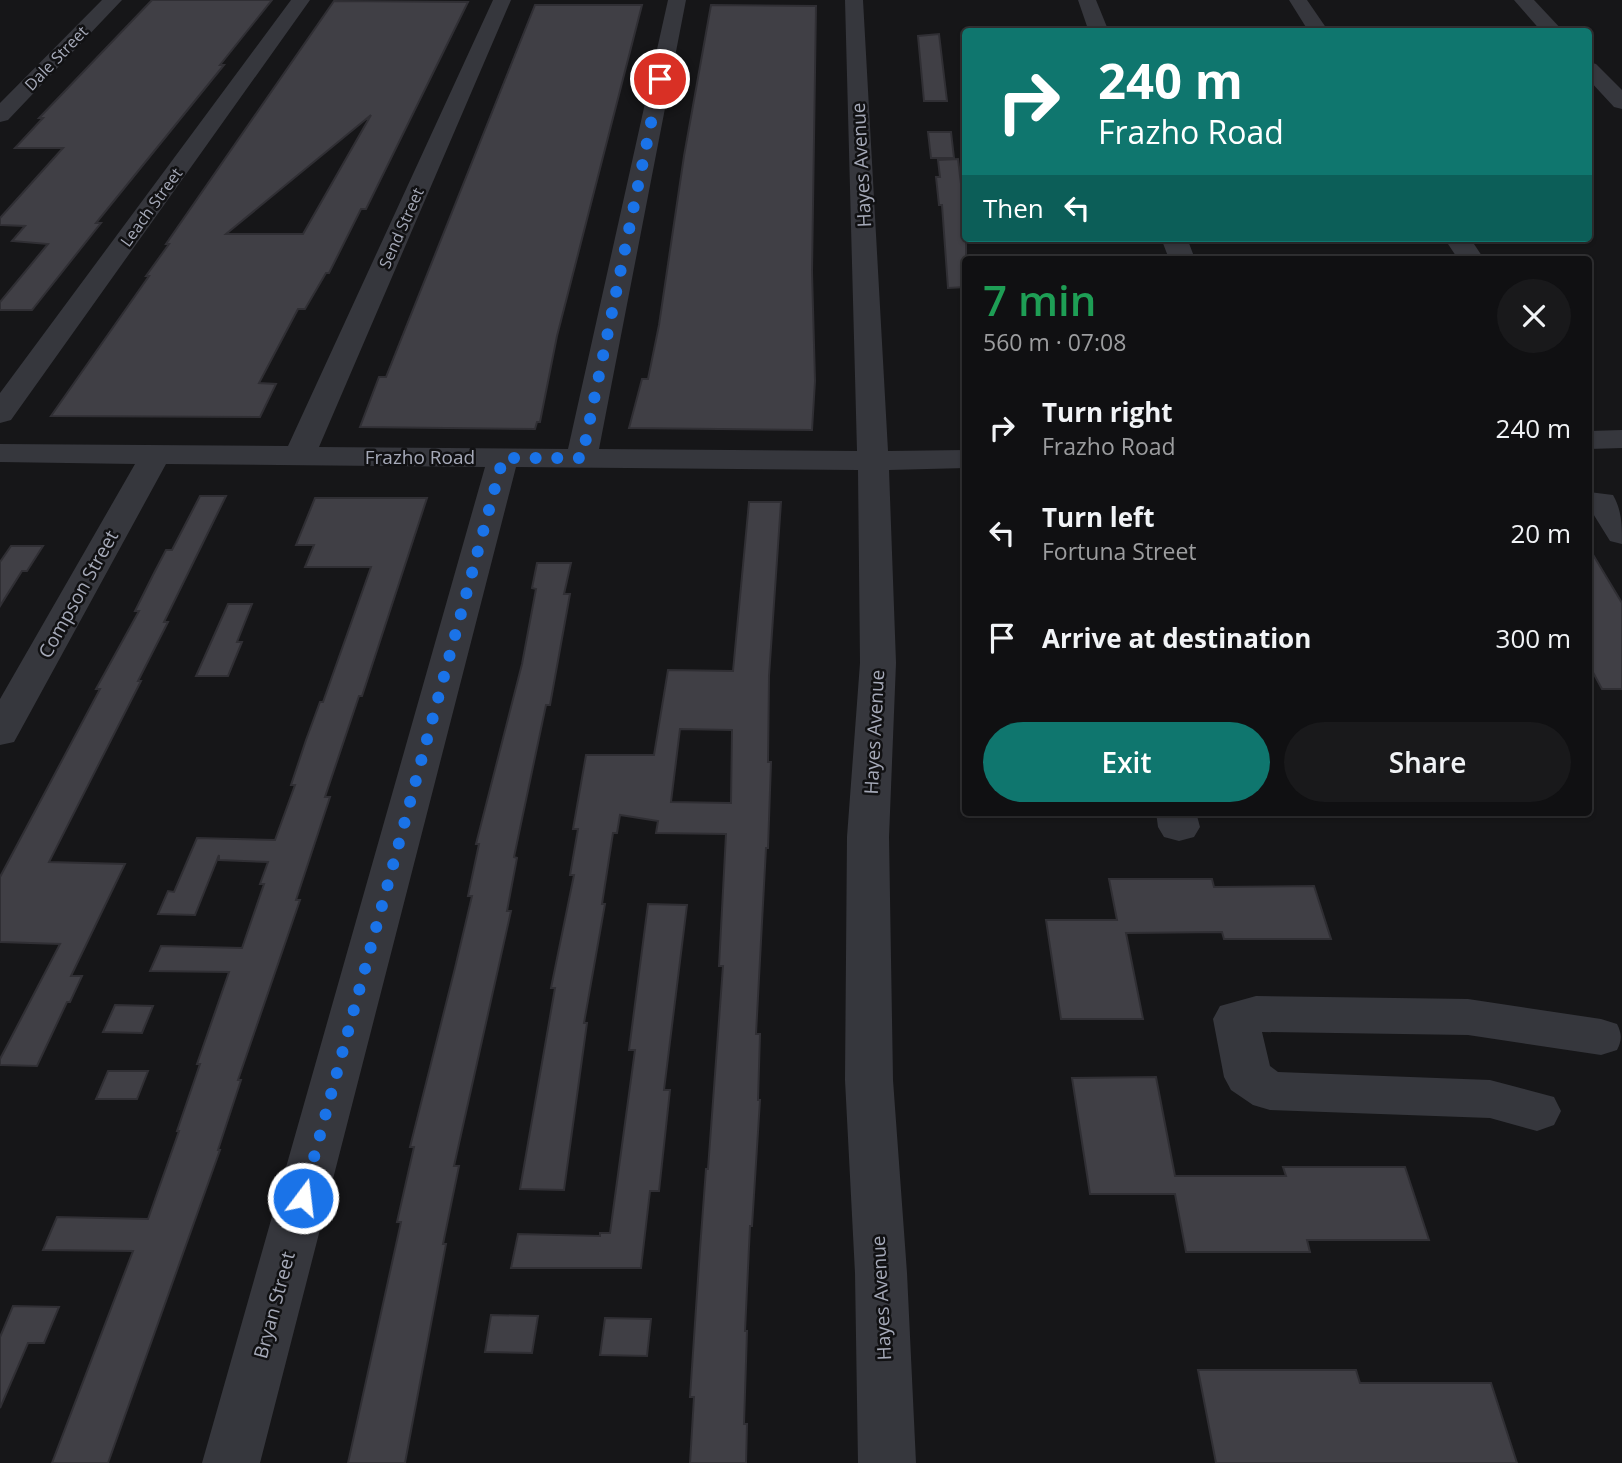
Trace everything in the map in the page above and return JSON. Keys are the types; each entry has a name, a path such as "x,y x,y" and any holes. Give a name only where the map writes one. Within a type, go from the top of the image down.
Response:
{"street":[{"name":"Dale Street","path":"0,115 113,0"},
{"name":"Leach Street","path":"0,414 301,0"},
{"name":"Send Street","path":"299,456 502,0"},
{"path":"582,458 677,0"},
{"name":"Hayes Avenue","path":"853,0 874,461 878,663 868,837 869,1080 881,1273 887,1463"},
{"path":"1087,0 1098,28"},
{"path":"1297,0 1316,28"},
{"path":"1523,0 1549,28"},
{"path":"1592,71 1622,102"},
{"name":"Frazho Road","path":"0,453 874,461 962,459"},
{"name":"Compson Street","path":"0,733 156,454"},
{"name":"Bryan Street","path":"231,1463 503,458"},
{"path":"1592,502 1602,502 1622,534"},
{"path":"1536,1111 1490,1099 1270,1091 1248,1077 1236,1019 1256,1014 1468,1017 1601,1037"}],"building":[{"path":"152,0 272,0 220,65 224,65 96,223 101,223 32,310 0,310 0,302 48,244 12,241 25,226 0,225 0,218 63,148 15,148 43,118 39,118"},
{"path":"334,1 468,2 366,209 361,209 329,273 326,273 305,309 298,309 259,383 276,384 260,417 51,416 149,276 146,276 169,244 166,244","holes":["371,115 303,234 226,234"]},
{"path":"535,5 642,5 557,336 540,422 537,422 535,429 360,427 379,377 386,377"},
{"path":"711,5 816,6 812,272 815,381 812,430 629,428 642,379 648,379 659,325 684,156"},
{"path":"939,34 947,101 924,101 918,36"},
{"path":"928,132 951,132 954,158 931,158"},
{"path":"958,159 962,192 962,242 966,242 966,256 962,256 962,287 948,288 942,205 939,205 936,177 940,177 938,160"},
{"path":"200,496 226,496 164,622 168,622 138,681 141,681 49,862 125,864 71,976 82,976 37,1066 0,1065 0,1059 60,944 0,942 0,877 100,689 96,689 139,611 135,611 166,550 172,550"},
{"path":"315,498 427,498 362,696 359,696 325,797 330,797 296,900 300,900 238,1080 241,1080 220,1150 108,1463 52,1463 133,1251 43,1250 57,1217 148,1219 229,972 150,971 161,946 242,948 264,884 260,884 268,862 219,860 219,855 195,915 158,914 168,891 174,892 197,838 275,840 295,785 291,785 306,740 320,702 323,702 371,567 305,567 314,545 296,545"},
{"path":"749,502 781,502 769,676 768,762 771,762 768,848 756,1034 760,1034 760,1100 745,1331 746,1463 690,1463 694,1397 690,1397 723,966 719,966 726,834 656,833 658,821 620,815 617,833 613,833 602,904 605,904 584,1023 587,1023 564,1190 520,1189 555,988 551,988 574,875 570,875 578,829 573,829 586,755 654,755 668,670 733,671","holes":["680,729 732,730 731,803 671,802"]},
{"path":"11,546 43,546 27,571 22,571 0,606 0,562"},
{"path":"1592,553 1622,603 1622,689 1602,689 1592,671"},
{"path":"537,563 571,563 564,594 570,594 550,705 546,705 514,857 517,858 507,911 511,911 454,1166 459,1166 405,1463 348,1463 401,1222 397,1222 414,1147 410,1147 472,896 468,896 479,844 476,844 522,664 536,589 532,588"},
{"path":"228,604 252,604 237,642 242,642 228,676 196,676"},
{"path":"1109,879 1212,879 1214,887 1314,886 1331,939 1224,939 1222,932 1126,933 1143,1019 1061,1019 1046,920 1117,920"},
{"path":"648,904 687,905 664,1090 670,1090 659,1191 650,1191 641,1268 511,1268 518,1234 600,1236 600,1233 610,1233 635,1050 629,1050"},
{"path":"115,1005 153,1006 142,1033 103,1032"},
{"path":"108,1071 148,1071 137,1099 96,1099"},
{"path":"1156,1077 1175,1176 1286,1176 1283,1167 1405,1167 1429,1240 1307,1240 1310,1252 1186,1252 1175,1194 1090,1194 1072,1078"},
{"path":"13,1306 59,1307 44,1343 28,1343 0,1408 0,1337"},
{"path":"491,1315 538,1316 532,1353 485,1352"},
{"path":"605,1318 651,1319 647,1356 600,1355"},
{"path":"1198,1370 1356,1370 1360,1383 1491,1383 1517,1463 1216,1463"}],"route":[{"path":"303,1198 503,458 582,458 660,79"}]}
